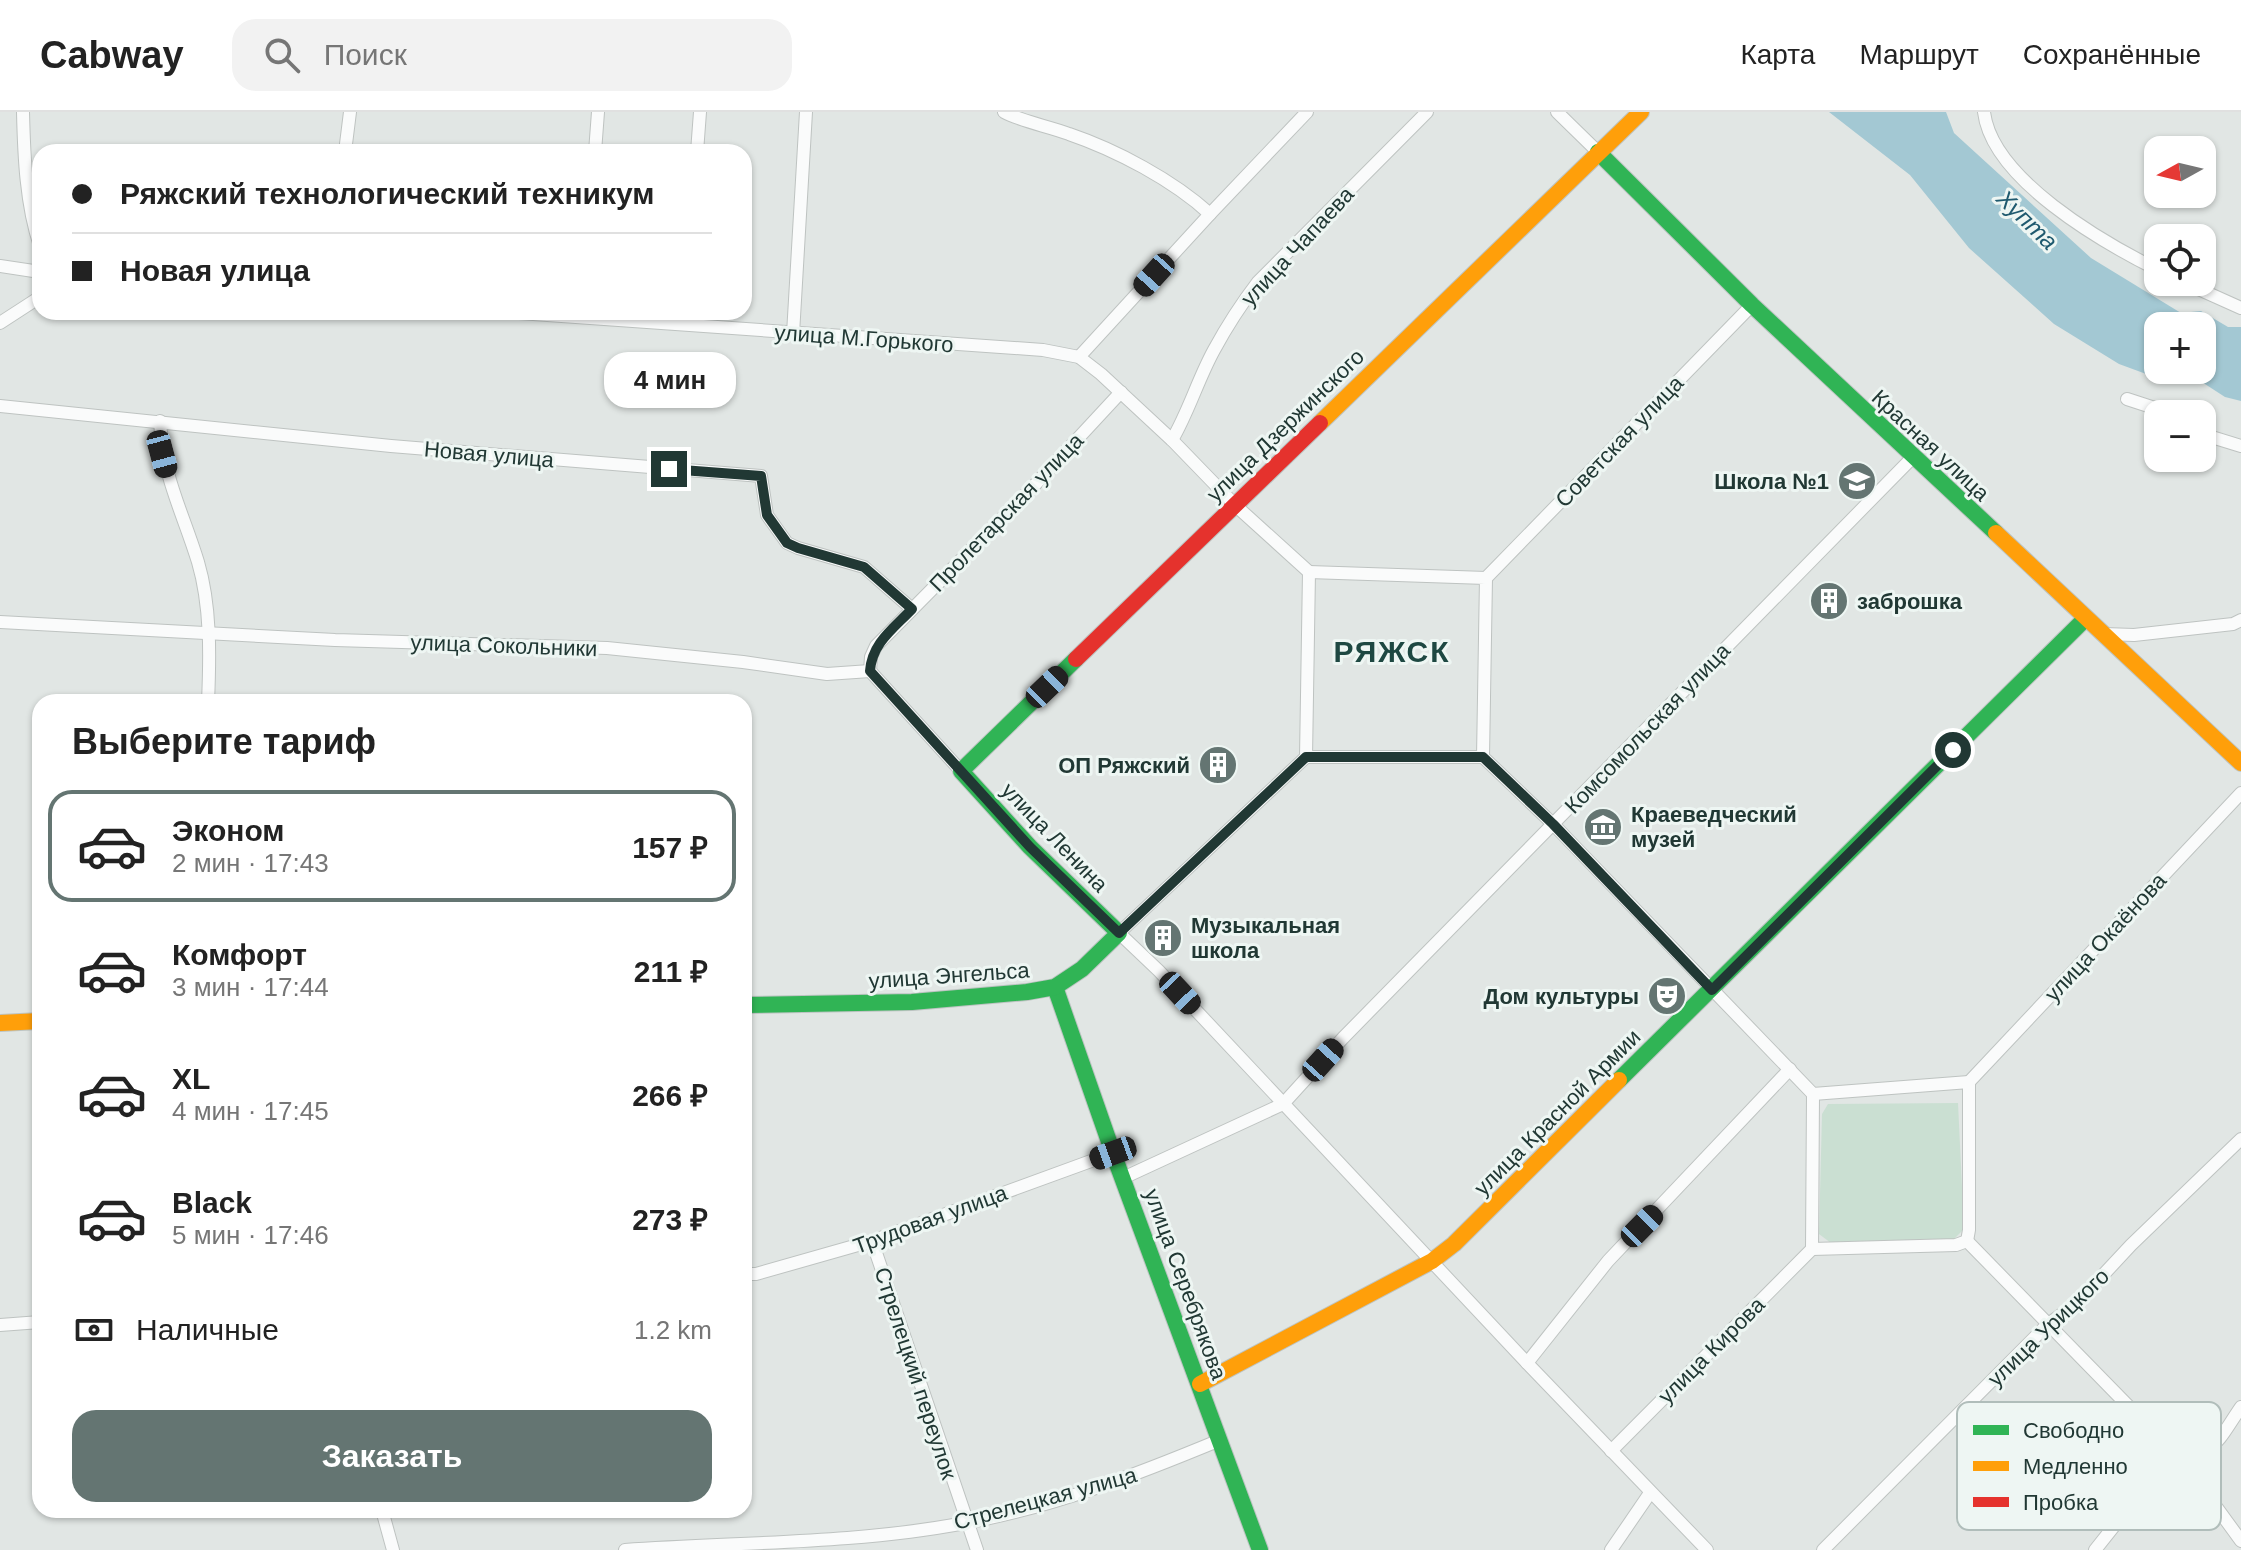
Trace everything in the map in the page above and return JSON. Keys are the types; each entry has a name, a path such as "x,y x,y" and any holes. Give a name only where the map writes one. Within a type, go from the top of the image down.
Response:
{"main road":[{"name":"улица Дзержинского","path":"961,771 1641,112"},
{"name":"Красная улица","path":"1598,152 1912,458 2241,763"},
{"name":"улица Красной Армии","path":"1200,1384 1324,1321 1432,1261 1454,1244 2085,619"},
{"name":"улица Ленина","path":"961,771 1030,847 1119,933"},
{"name":"улица Энгельса","path":"752,1005 912,1002 1055,987 1082,969 1119,933"},
{"name":"улица Серебрякова","path":"1055,987 1260,1550"},
{"path":"0,1023 32,1021"}],"street":[{"path":"23,112 32,209"},
{"path":"346,144 350,112"},
{"path":"596,144 598,112"},
{"path":"698,144 700,112"},
{"path":"793,334 806,112"},
{"path":"1004,112 1111,151 1190,196 1210,214"},
{"path":"1307,112 1079,357 1121,392 1235,505 1309,572 1486,578 1483,757"},
{"name":"улица Чапаева","path":"1172,440 1187,414 1213,351 1238,308 1258,282 1427,112"},
{"path":"1557,112 1598,152"},
{"path":"1984,112 1993,142 2006,160 2045,198 2112,247 2144,263"},
{"path":"0,266 32,271"},
{"path":"2214,296 2241,308"},
{"path":"0,323 32,302"},
{"name":"Советская улица","path":"1486,578 1752,305"},
{"name":"улица М.Горького","path":"631,320 1043,350 1079,357"},
{"path":"687,320 687,326"},
{"name":"Пролетарская улица","path":"870,671 876,646 1032,488 1121,392"},
{"path":"2127,399 2144,405"},
{"name":"Новая улица","path":"0,406 391,446 761,476 767,515 787,543 864,567 912,609"},
{"path":"160,421 162,454 205,590 208,694"},
{"path":"2216,438 2241,446"},
{"name":"Комсомольская улица","path":"1283,1104 1343,1038 1912,458"},
{"path":"1309,572 1306,757 1483,757 1553,824 1813,1094 1812,1249 1956,1245 1967,1241"},
{"path":"2101,634 2134,635 2233,624 2241,620"},
{"name":"улица Сокольники","path":"0,622 335,640 607,648 827,674 870,671"},
{"path":"870,671 961,771"},
{"name":"улица Энгельса","path":"1119,933 1306,757"},
{"name":"улица Окаёнова","path":"1969,1082 2241,793"},
{"path":"1119,933 1159,971 1707,1550"},
{"path":"1527,1363 1608,1261 1790,1069"},
{"path":"1813,1094 1969,1082 1967,1241 2123,1402"},
{"path":"1123,1178 1283,1104"},
{"name":"улица Урицкого","path":"1970,1402 2047,1325 2076,1304 2131,1245 2241,1139"},
{"name":"Трудовая улица","path":"752,1273 872,1241 1113,1153"},
{"name":"Стрелецкий переулок","path":"872,1241 977,1550"},
{"name":"улица Кирова","path":"1611,1451 1812,1249"},
{"path":"0,1325 32,1323"},
{"path":"2221,1435 2241,1407"},
{"name":"улица Урицкого","path":"1823,1550 1957,1415"},
{"name":"Стрелецкая улица","path":"625,1550 898,1533 966,1523 1138,1473 1220,1440"},
{"path":"1611,1550 1650,1493"},
{"path":"2221,1514 2241,1541"},
{"path":"384,1518 393,1550"},
{"path":"2095,1550 2111,1530"}],"green space":[{"path":"1958,1103 1964,1229 1953,1240 1831,1243 1819,1234 1822,1114 1828,1104"}],"water":[{"name":"Хупта","path":"1829,112 1946,112 1954,133 2091,258 2144,290 2144,296 2153,296 2179,312 2144,312 2144,373 2119,364 2054,324 1969,248 1910,175"},
{"path":"2216,320 2228,327 2241,327 2241,401 2225,397 2205,384 2216,384"}],"traffic: fast":[{"path":"1598,152 1752,305 1996,533"},
{"path":"1619,1080 2085,619"},
{"path":"752,1005 912,1002 1055,987 1082,969 1119,933 1030,847 961,771 1076,659"},
{"path":"1055,987 1260,1550"}],"traffic: slow":[{"path":"1320,423 1641,112"},
{"path":"1996,533 2241,763"},
{"path":"0,1023 32,1021"},
{"path":"1200,1384 1432,1261 1454,1244 1619,1080"}],"traffic: jam":[{"path":"1076,659 1320,423"}],"place":[{"name":"Школа №1","path":"1857,481"},
{"name":"заброшка","path":"1829,601"},
{"name":"ОП Ряжский","path":"1218,765"},
{"name":"Краеведческий музей","path":"1603,827"},
{"name":"Музыкальная школа","path":"1163,938"},
{"name":"Дом культуры","path":"1667,996"}],"district":[{"name":"РЯЖСК","path":"1392,652"}],"route":[{"path":"669,469 761,476 767,515 787,543 864,567 912,609 876,646 870,671 1030,847 1119,933 1306,757 1483,757 1553,824 1712,990 1953,750"}]}
